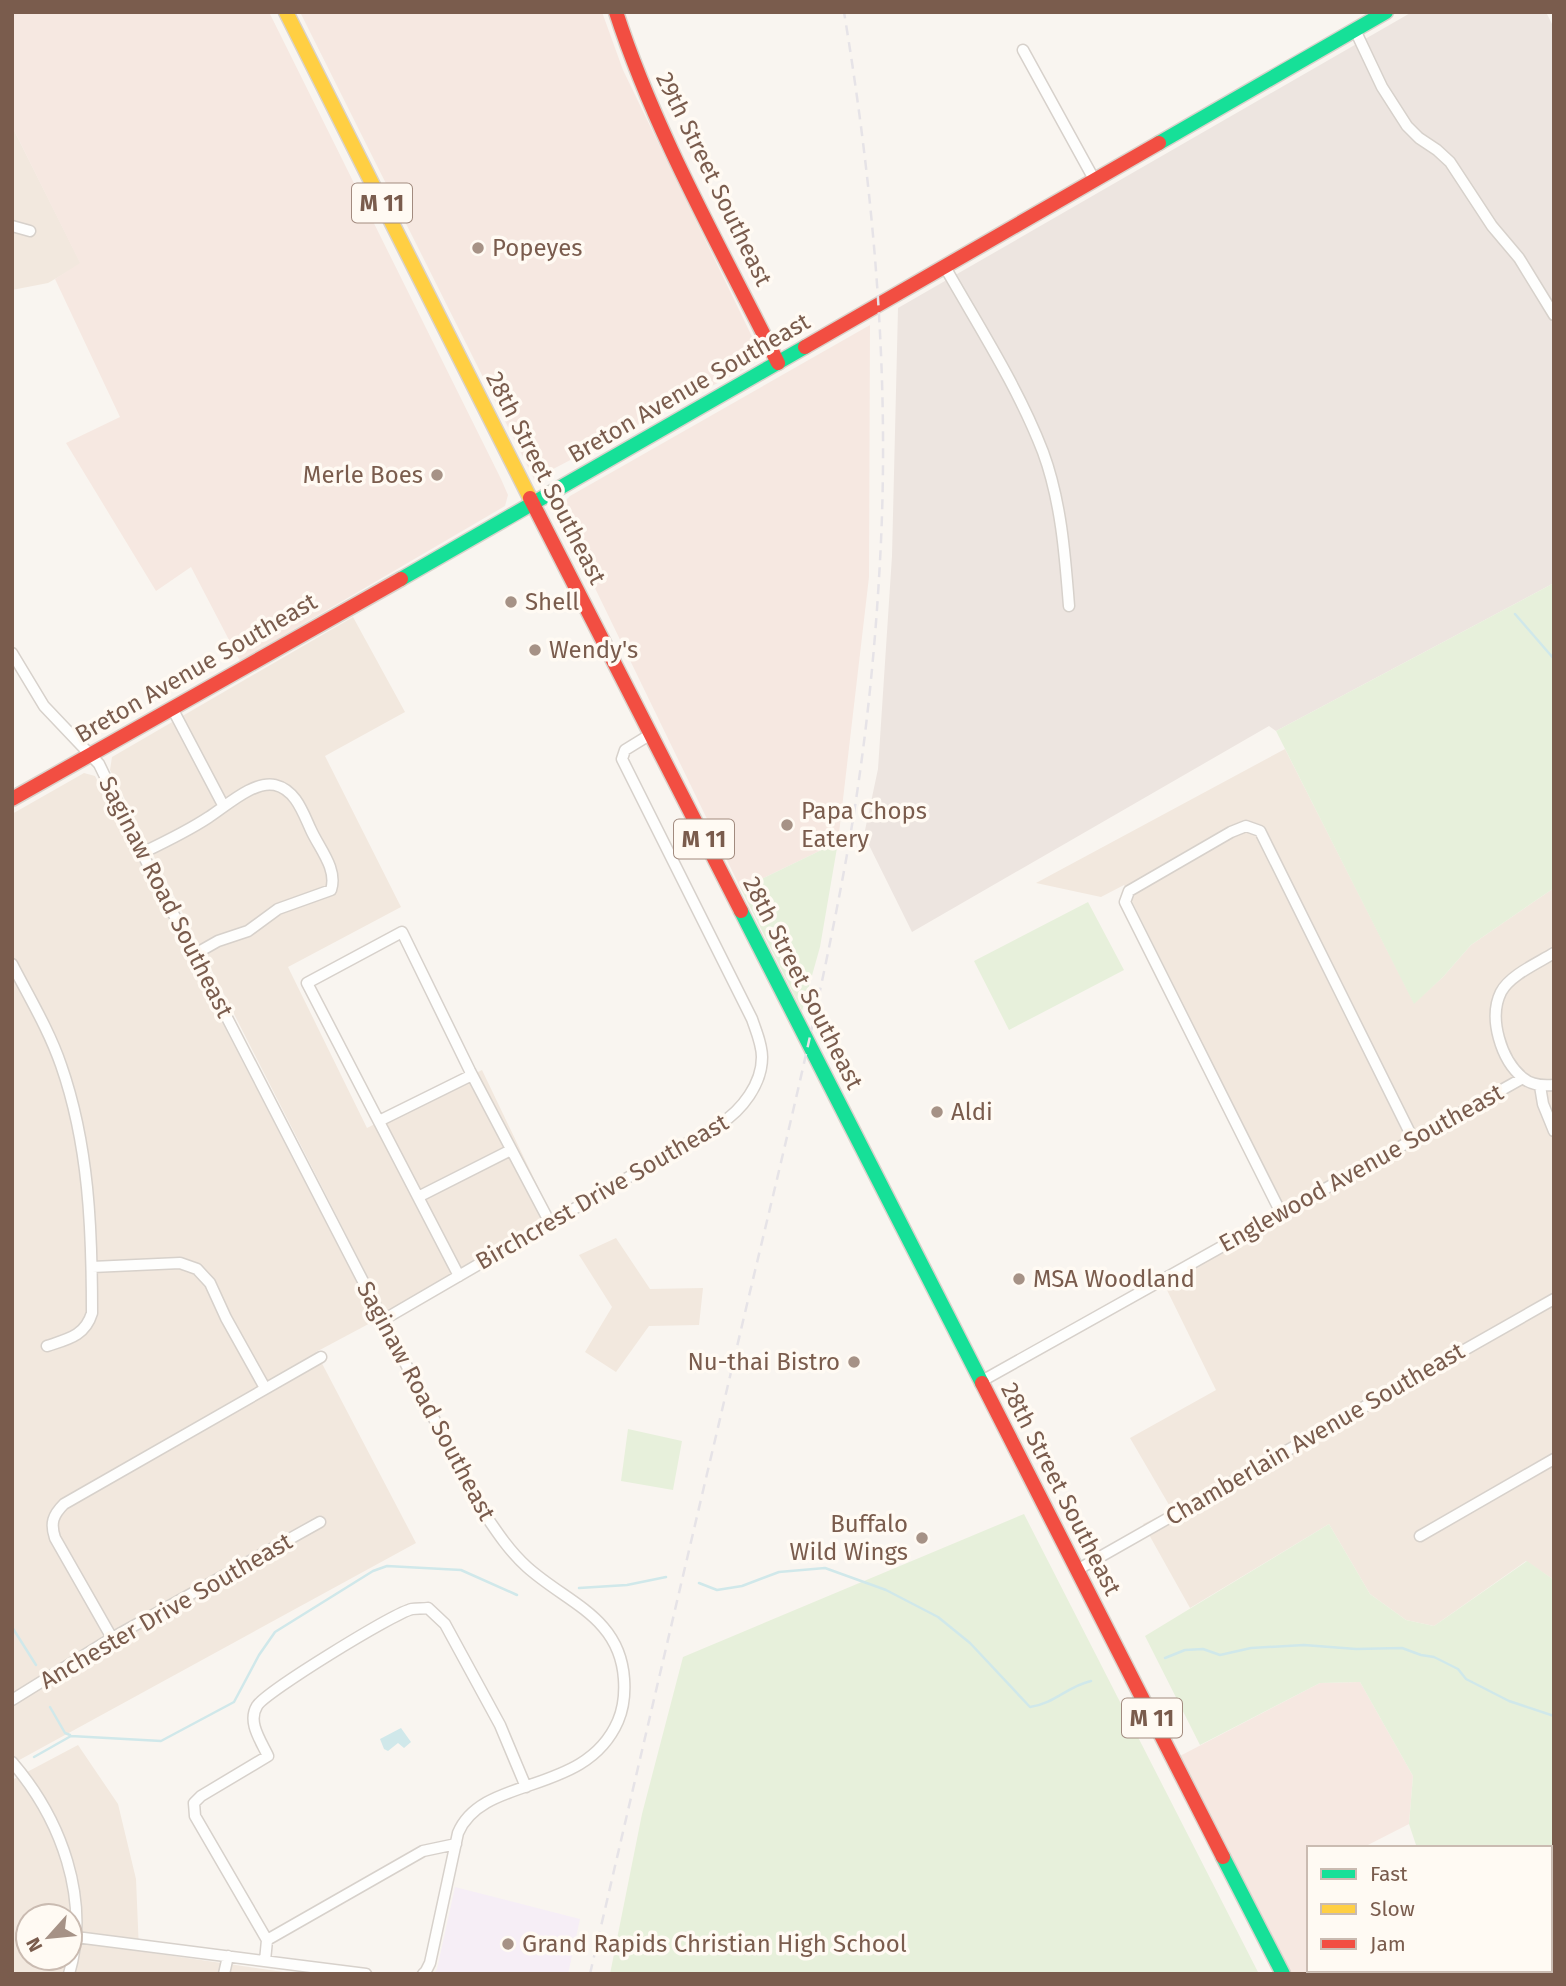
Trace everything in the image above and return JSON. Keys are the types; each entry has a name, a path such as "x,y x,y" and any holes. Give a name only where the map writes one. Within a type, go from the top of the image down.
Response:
{"main road":[{"name":"28th Street Southeast","path":"286,12 533,504 1283,1974"},
{"name":"29th Street Southeast","path":"616,12 657,121 778,363"},
{"name":"Breton Avenue Southeast","path":"12,799 533,504 1386,12"}],"street":[{"path":"1355,30 1382,87 1407,126 1450,162 1492,226 1519,258 1554,315"},
{"path":"1023,50 1095,181"},
{"path":"12,226 30,231"},
{"path":"945,267 1021,401 1044,454 1058,508 1069,606"},
{"name":"Saginaw Road Southeast","path":"12,653 44,706 99,764 142,853 478,1504 512,1552 541,1579 594,1616 608,1632 620,1655 625,1694 619,1719 606,1741 594,1754 577,1767 479,1807 463,1821 430,1963 423,1974"},
{"path":"172,708 223,805"},
{"name":"Birchcrest Drive Southeast","path":"383,1320 733,1115 751,1092 760,1069 760,1043 752,1020 622,759 625,750 651,734"},
{"path":"142,853 257,788 275,785 286,790 296,800 332,873 331,890 278,909 248,931 218,941 195,954"},
{"path":"1281,1213 1125,902 1129,891 1231,832 1246,825 1259,831 1413,1139"},
{"path":"459,1276 307,983 402,932 472,1075 550,1223"},
{"path":"1554,954 1517,976 1502,989 1496,1020 1499,1039 1509,1061 1523,1079 1540,1086 1554,1085"},
{"path":"12,964 61,1065 81,1141 90,1200 92,1313 89,1324 68,1339 47,1346"},
{"path":"379,1121 472,1075"},
{"name":"Englewood Avenue Southeast","path":"980,1382 1523,1079"},
{"path":"1540,1086 1543,1104 1554,1131"},
{"path":"418,1197 511,1150"},
{"path":"92,1267 180,1263 197,1269 210,1283 265,1388"},
{"name":"Chamberlain Avenue Southeast","path":"1077,1570 1554,1298"},
{"path":"113,1638 55,1538 52,1528 56,1512 64,1504 321,1357"},
{"path":"1420,1536 1554,1459"},
{"name":"Anchester Drive Southeast","path":"12,1700 113,1638 320,1522"},
{"path":"265,1961 267,1940 195,1816 194,1803 201,1796 268,1756 253,1719 256,1707 267,1695 410,1609 428,1608 445,1623 500,1725 526,1787"},
{"path":"12,1762 43,1802 55,1827 73,1886 74,1902"},
{"path":"267,1940 423,1851 456,1844"},
{"path":"84,1938 366,1974"},
{"path":"224,1974 228,1956"}],"shaded area":[{"path":"12,12 269,12 501,479 508,495 505,506 240,661 191,567 156,591 66,443 120,417 55,279 80,263 12,126"},
{"path":"300,12 602,12 623,70 758,349 754,364 534,479"},
{"path":"1412,12 1546,12 1554,28 1554,583 1276,731 1269,726 912,932 864,835 878,769 892,556 898,308"},
{"path":"12,126 81,264 48,283 12,290"},
{"path":"870,325 869,577 838,842 741,889 561,518 561,510 563,503 570,496"},
{"path":"353,617 405,712 325,756 401,907 288,967 367,1128 482,1070 552,1216 386,1313 110,770 112,757"},
{"path":"1285,749 1414,1003 1443,977 1471,945 1554,888 1554,1580 1526,1561 1434,1626 1406,1620 1370,1594 1329,1524 1190,1608 1143,1524 1172,1510 1130,1438 1216,1390 1164,1284 1288,1217 1124,885 1101,897 1036,883"},
{"path":"84,773 95,776 376,1320 316,1352 416,1543 12,1764 12,814"},
{"path":"616,1238 650,1289 703,1288 699,1325 649,1326 616,1372 585,1352 612,1307 579,1255"},
{"path":"1360,1682 1413,1776 1409,1824 1366,1846 1307,1846 1307,1972 1416,1974 1290,1974 1178,1757 1320,1683"},
{"path":"78,1745 118,1804 136,1879 139,1951 298,1974 12,1974 12,1780"},
{"path":"1554,1852 1554,1974 1469,1974 1468,1972 1552,1972"},
{"name":"Grand Rapids Christian High School","path":"455,1887 580,1919 568,1974 434,1974"}],"green space":[{"path":"1554,583 1554,888 1471,945 1414,1004 1276,731"},
{"path":"838,842 820,947 802,1011 741,889"},
{"path":"1088,902 1124,970 1009,1030 974,961"},
{"path":"628,1429 682,1441 673,1490 621,1481"},
{"path":"1024,1514 1259,1974 610,1974 642,1814 683,1657"},
{"path":"1329,1524 1370,1594 1406,1620 1434,1626 1527,1561 1554,1580 1554,1852 1552,1853 1552,1846 1416,1846 1409,1824 1413,1776 1360,1682 1320,1683 1200,1745 1145,1636"}],"water":[{"path":"401,1728 411,1742 404,1748 398,1743 388,1751 384,1749 380,1739"}],"waterway":[{"path":"1515,614 1554,659"},
{"path":"34,1757 71,1736 161,1741 234,1702 259,1655 275,1632 373,1571 387,1566 461,1570 517,1595"},
{"path":"699,1583 717,1590 742,1586 779,1572 825,1568 886,1590 938,1617 970,1643 1030,1707 1091,1681"},
{"path":"579,1588 627,1585 666,1577"},
{"path":"12,1627 36,1665"},
{"path":"1165,1658 1185,1650 1203,1649 1220,1655 1251,1648 1304,1645 1356,1649 1402,1648 1434,1657 1458,1669 1466,1679 1509,1701 1554,1716"},
{"path":"50,1707 65,1733 70,1735"}],"railway":[{"path":"590,1974 812,1026 846,860 864,741 879,581 883,408 871,210 844,12"}],"traffic: fast":[{"path":"1159,143 1386,12"},
{"path":"401,579 805,347"},
{"path":"741,911 982,1383"},
{"path":"1223,1857 1283,1974"}],"traffic: slow":[{"path":"286,12 530,498"}],"traffic: jam":[{"path":"616,12 632,58 670,147 778,363"},
{"path":"805,347 1159,143"},
{"path":"530,498 741,911"},
{"path":"12,799 401,579"},
{"path":"982,1383 1223,1857"}],"place":[{"name":"Popeyes","path":"478,248"},
{"name":"Merle Boes","path":"437,475"},
{"name":"Shell","path":"511,602"},
{"name":"Wendy's","path":"535,650"},
{"name":"Papa Chops Eatery","path":"787,825"},
{"name":"Aldi","path":"937,1112"},
{"name":"MSA Woodland","path":"1019,1279"},
{"name":"Nu-thai Bistro","path":"854,1362"},
{"name":"Buffalo Wild Wings","path":"922,1538"},
{"name":"Grand Rapids Christian High School","path":"508,1944"}]}
